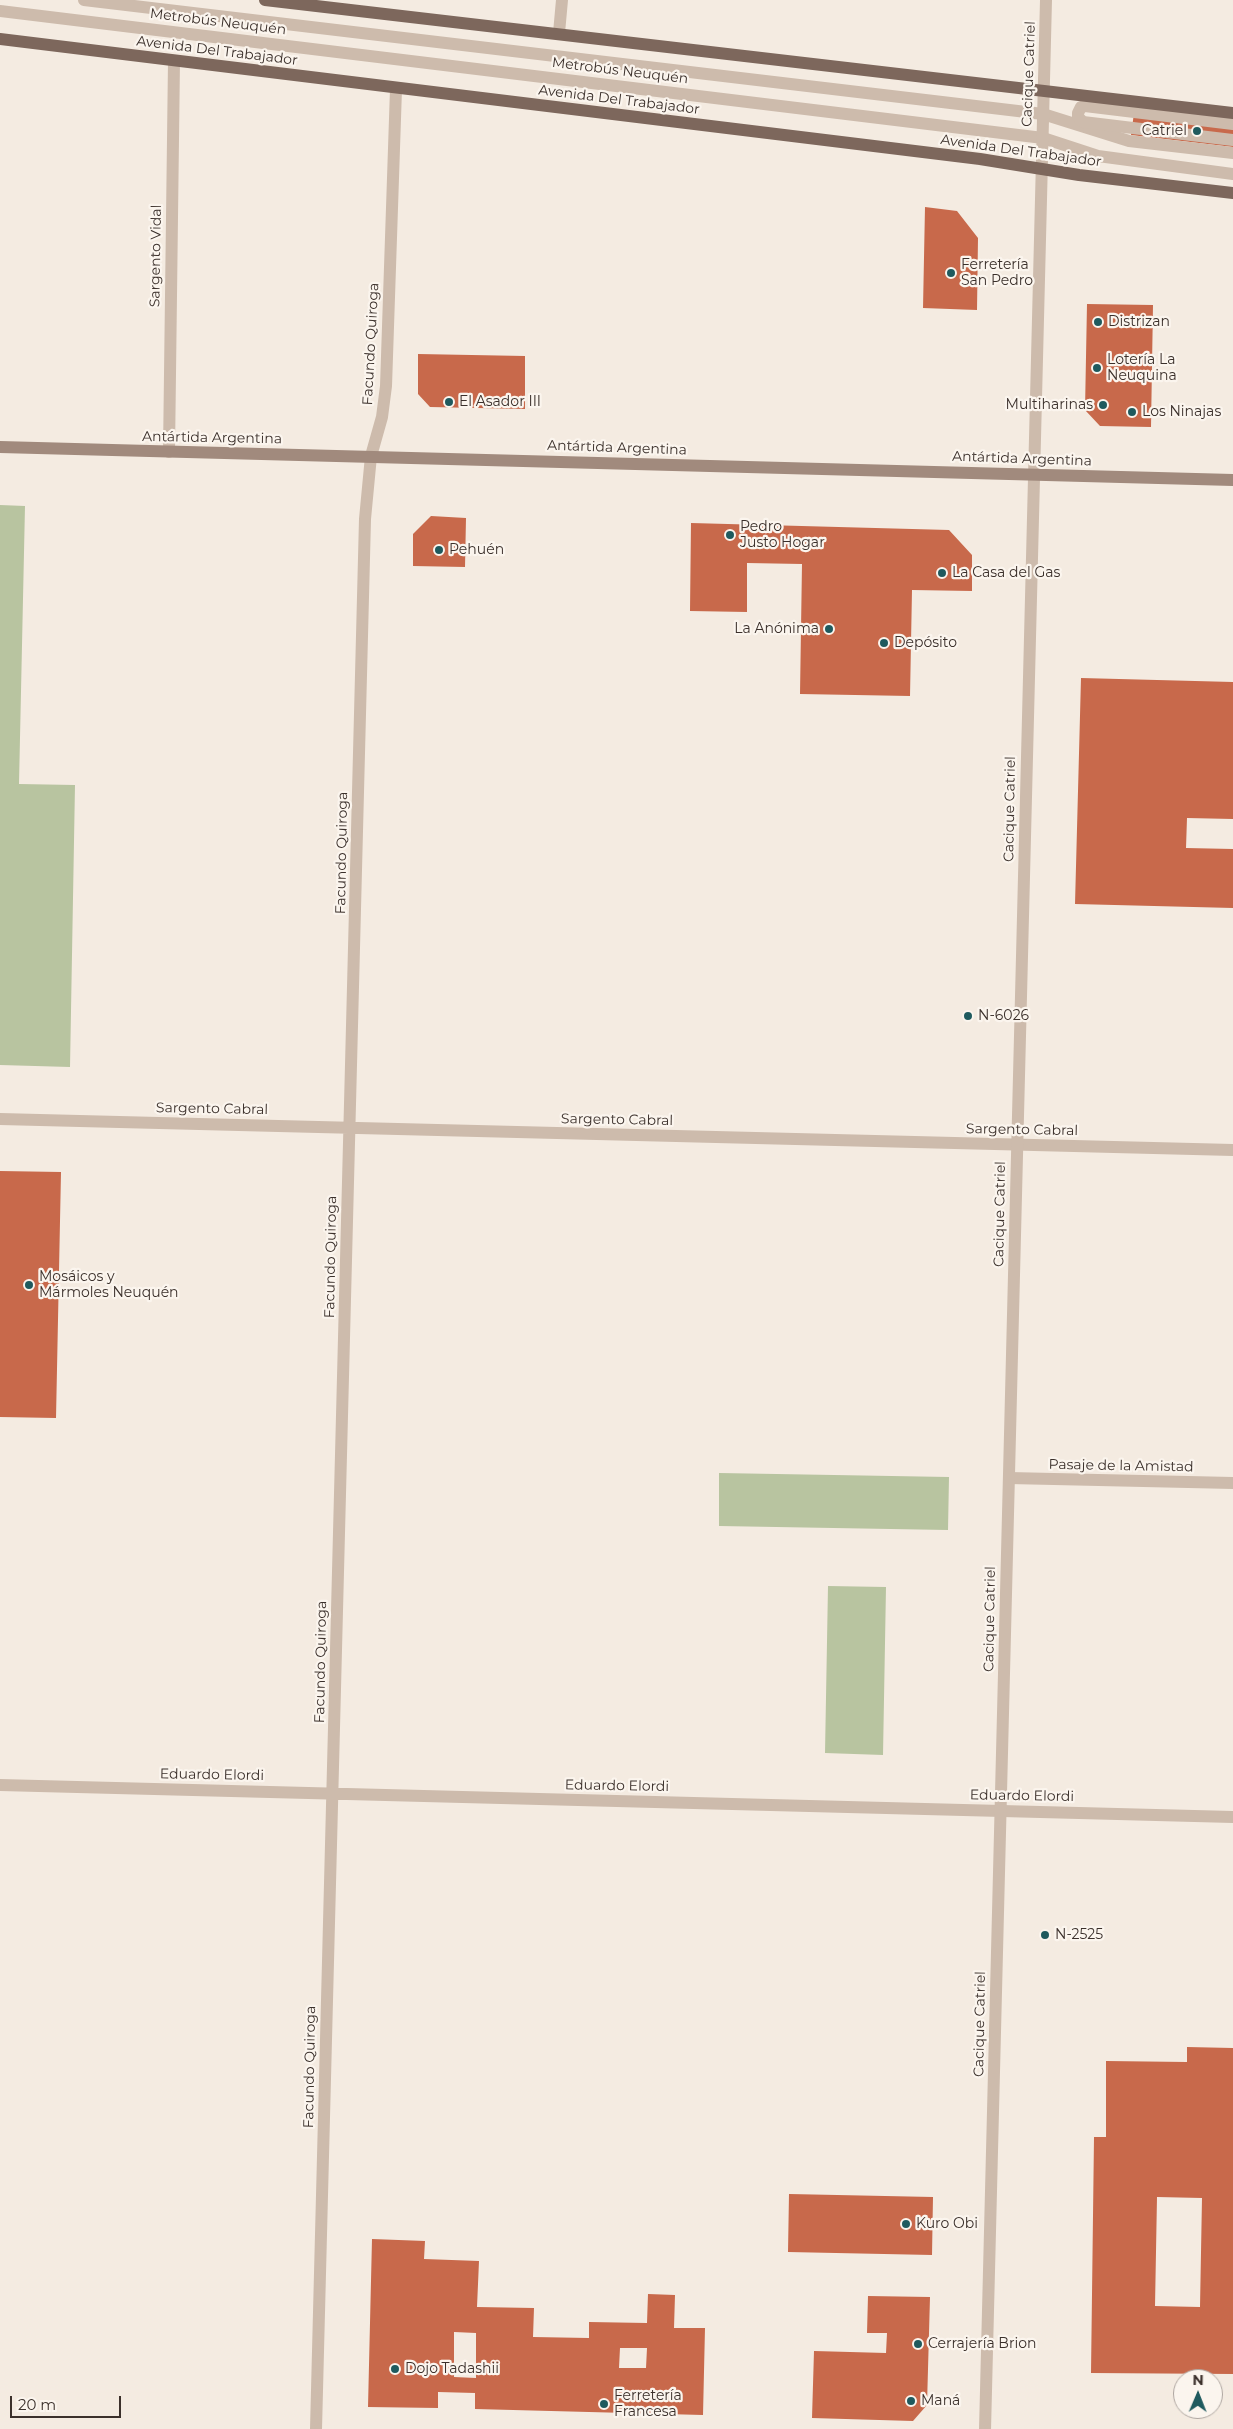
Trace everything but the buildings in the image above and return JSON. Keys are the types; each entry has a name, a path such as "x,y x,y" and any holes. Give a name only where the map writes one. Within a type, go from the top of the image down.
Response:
{"main road":[{"path":"265,0 1233,113"},
{"name":"Avenida Del Trabajador","path":"0,40 988,160 1078,175 1233,193"},
{"name":"Antártida Argentina","path":"0,447 1233,480"}],"street":[{"name":"Metrobús Neuquén","path":"84,0 1043,114 1129,141 1233,153"},
{"path":"560,34 562,0"},
{"name":"Cacique Catriel","path":"985,2429 1046,0"},
{"name":"Metrobús Neuquén","path":"0,11 1043,138 1098,156 1233,174"},
{"name":"Sargento Vidal","path":"168,452 174,61"},
{"name":"Facundo Quiroga","path":"316,2429 366,519 371,456 382,417 386,386 396,89"},
{"path":"1233,124 1085,106 1081,107 1078,113 1078,117 1083,122 1233,140"},
{"name":"Sargento Cabral","path":"0,1119 1233,1150"},
{"name":"Pasaje de la Amistad","path":"1009,1478 1233,1483"},
{"name":"Eduardo Elordi","path":"0,1785 1233,1817"}],"green space":[{"path":"0,505 25,506 19,784 75,785 70,1067 0,1065"},
{"path":"719,1473 949,1477 948,1530 719,1526"},
{"path":"828,1586 886,1587 883,1755 825,1753"}],"place":[{"name":"Catriel","path":"1197,131"},
{"name":"Ferretería San Pedro","path":"951,273"},
{"name":"Distrizan","path":"1098,322"},
{"name":"Lotería La Neuquina","path":"1097,368"},
{"name":"El Asador III","path":"449,402"},
{"name":"Multiharinas","path":"1103,405"},
{"name":"Los Ninajas","path":"1132,412"},
{"name":"Pedro Justo Hogar","path":"730,535"},
{"name":"Pehuén","path":"439,550"},
{"name":"La Casa del Gas","path":"942,573"},
{"name":"La Anónima","path":"829,629"},
{"name":"Depósito","path":"884,643"},
{"name":"N-6026","path":"968,1016"},
{"name":"Mosáicos y Mármoles Neuquén","path":"29,1285"},
{"name":"N-2525","path":"1045,1935"},
{"name":"Kuro Obi","path":"906,2224"},
{"name":"Cerrajería Brion","path":"918,2344"},
{"name":"Dojo Tadashii","path":"395,2369"},
{"name":"Maná","path":"911,2401"},
{"name":"Ferretería Francesa","path":"604,2404"}]}
